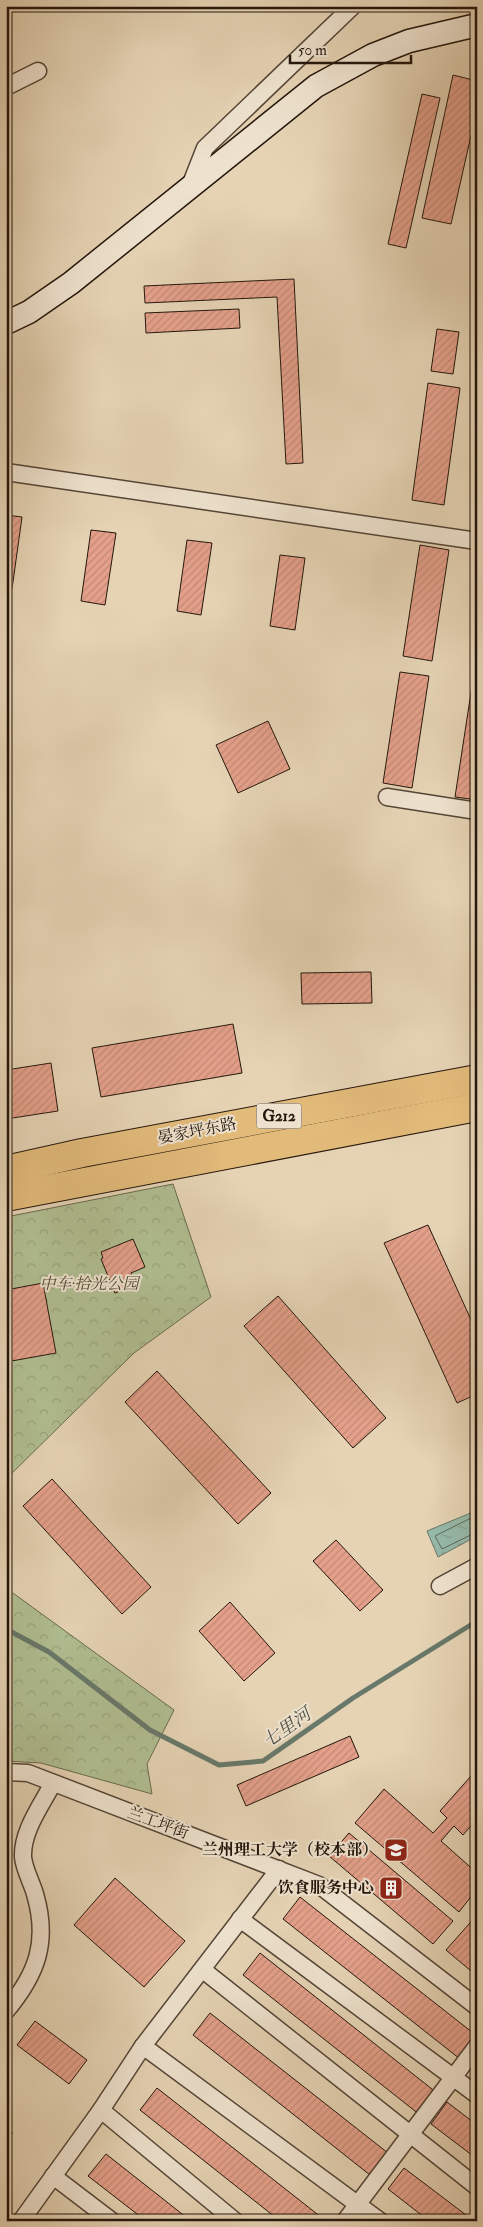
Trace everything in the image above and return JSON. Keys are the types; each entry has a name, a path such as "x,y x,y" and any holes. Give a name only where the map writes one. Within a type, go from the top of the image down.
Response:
{"highway":[{"name":"晏家坪东路","path":"6,1170 91,1151 477,1079"},
{"name":"晏家坪东路","path":"6,1197 477,1107"}],"street":[{"path":"190,186 205,148 353,6"},
{"path":"6,323 29,312 71,283 297,99 342,70 409,41 477,25"},
{"path":"6,87 38,71"},
{"path":"6,472 477,541"},
{"path":"387,797 477,812"},
{"path":"440,1586 477,1566"},
{"name":"兰工坪街","path":"6,1772 28,1773 319,1885 477,2007"},
{"path":"6,2011 17,1998 36,1965 43,1930 36,1896 23,1859 25,1839 53,1783"},
{"path":"21,2221 101,2110 144,2046 279,1869"},
{"path":"240,1919 477,2095"},
{"path":"203,1970 477,2187"},
{"path":"144,2046 380,2221"},
{"path":"345,2221 357,2203 411,2136 477,2046"},
{"path":"101,2110 236,2221"},
{"path":"53,2176 112,2221"}],"green space":[{"name":"中车·拾光公园","path":"173,1184 211,1297 134,1353 6,1479 6,1217"},
{"path":"6,1588 174,1710 147,1764 152,1794 41,1763 6,1761"}],"water":[{"path":"473,1512 477,1520 477,1536 438,1557 427,1531"}],"building":[{"path":"453,75 477,81 477,109 451,224 422,218"},
{"path":"422,94 440,98 406,248 388,244"},
{"path":"294,279 303,463 286,464 277,297 145,303 144,286"},
{"path":"239,309 240,328 146,333 145,313"},
{"path":"437,329 459,332 453,374 431,371"},
{"path":"428,383 460,388 444,505 412,500"},
{"path":"6,515 22,517 12,589 6,588"},
{"path":"91,530 116,533 105,605 81,601"},
{"path":"187,540 212,543 201,615 177,611"},
{"path":"420,545 449,550 432,661 403,656"},
{"path":"280,555 305,558 295,630 270,626"},
{"path":"477,644 477,668 473,667"},
{"path":"400,672 429,676 412,788 383,783"},
{"path":"472,686 477,686 477,800 455,797"},
{"path":"268,721 290,769 238,793 216,745"},
{"path":"371,972 372,1003 302,1004 301,973"},
{"path":"233,1024 242,1073 101,1097 92,1048"},
{"path":"51,1063 58,1111 6,1119 6,1070"},
{"path":"428,1225 477,1333 477,1394 457,1403 384,1243"},
{"path":"133,1239 145,1267 131,1273 136,1285 115,1293 101,1259 103,1258 101,1252"},
{"path":"43,1283 56,1353 6,1362 6,1290"},
{"path":"278,1296 386,1418 353,1448 244,1326"},
{"path":"157,1371 271,1493 238,1524 125,1402"},
{"path":"52,1479 151,1587 122,1614 23,1506"},
{"path":"336,1540 383,1590 360,1611 313,1561"},
{"path":"230,1602 275,1653 244,1681 199,1631"},
{"path":"350,1736 359,1757 246,1806 237,1785"},
{"path":"471,1776 477,1781 477,1819 463,1835 454,1826 441,1841 477,1873 477,1889 459,1912 355,1823 384,1789 433,1833 447,1818 440,1811"},
{"name":"饮食服务中心","path":"349,1833 453,1921 433,1944 329,1856"},
{"path":"115,1878 185,1941 144,1987 74,1925"},
{"path":"300,1897 477,2036 460,2059 283,1919"},
{"path":"477,1915 477,1976 446,1950"},
{"path":"260,1953 437,2093 420,2115 243,1975"},
{"path":"210,2013 388,2153 370,2175 193,2035"},
{"path":"35,2021 87,2060 69,2084 17,2045"},
{"path":"477,2060 477,2072 471,2068"},
{"path":"157,2088 326,2221 280,2221 140,2110"},
{"path":"447,2102 477,2125 477,2159 431,2124"},
{"path":"6,2128 13,2133 6,2141"},
{"path":"106,2154 191,2221 146,2221 88,2176"},
{"path":"404,2168 474,2221 429,2221 388,2189"}],"waterway":[{"name":"七里河","path":"6,1629 49,1652 150,1730 219,1765 263,1761 353,1698 477,1621"}],"place":[{"name":"兰州理工大学（校本部）","path":"396,1850"},
{"name":"饮食服务中心","path":"391,1888"}]}
